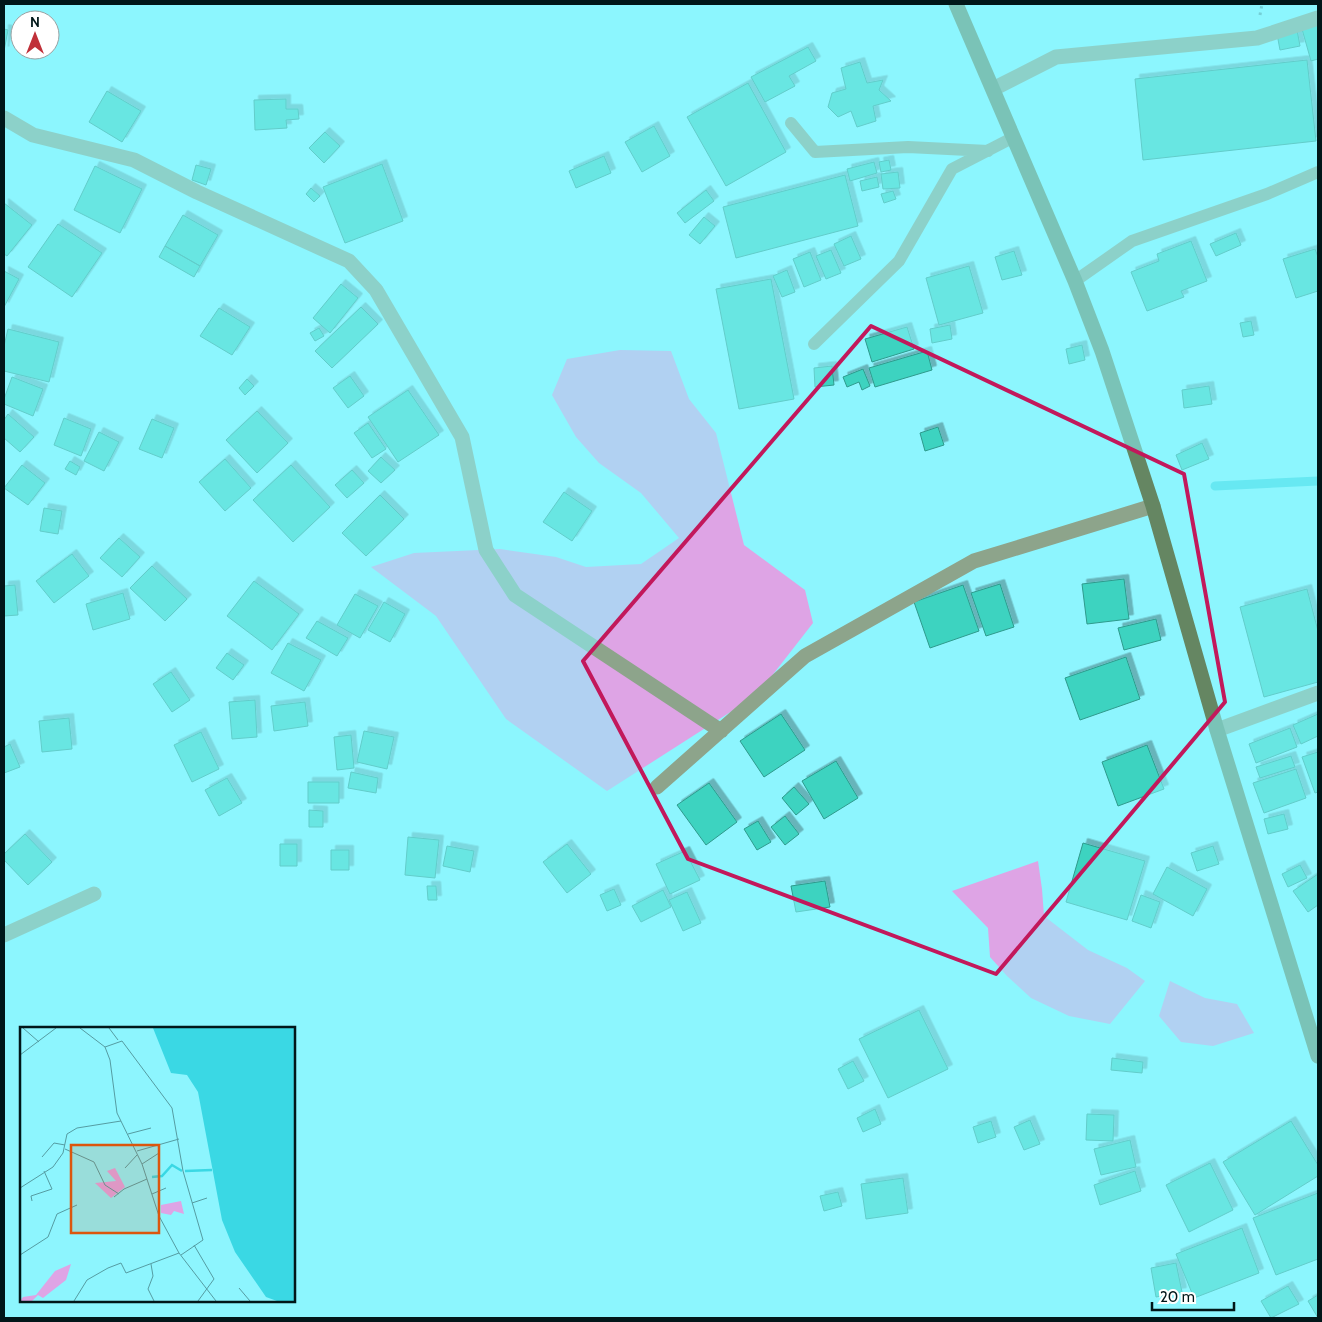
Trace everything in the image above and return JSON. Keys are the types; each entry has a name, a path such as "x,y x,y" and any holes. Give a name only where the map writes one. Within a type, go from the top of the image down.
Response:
{"main road":[{"path":"956,4 1075,281 1102,351 1153,506 1218,730 1318,1056"}],"street":[{"path":"993,89 1056,57 1257,38 1318,18"},
{"path":"4,118 33,135 134,160 197,192 348,260 376,290 462,437 486,550 515,595 721,730"},
{"path":"657,787 805,656 974,561 1153,506"},
{"path":"1218,730 1318,692"},
{"path":"4,935 94,894"}],"lane":[{"path":"791,123 815,152 908,147 988,151"},
{"path":"814,344 899,262 952,169 1014,138"},
{"path":"1075,281 1132,241 1267,194 1318,172"}],"highlighted area":[{"path":"871,326 1184,474 1225,702 996,974 688,859 583,661"}],"shaded area":[{"path":"620,350 671,351 689,399 716,433 744,545 805,590 813,623 757,695 607,791 506,719 436,616 371,567 414,553 500,549 556,557 586,567 641,564 679,538 641,493 599,463 576,437 552,395 567,359"},
{"path":"1038,861 1044,916 1088,950 1127,968 1145,981 1110,1024 1069,1016 1031,998 990,957 988,928 952,891"},
{"path":"1170,981 1205,998 1237,1004 1254,1033 1213,1046 1181,1042 1159,1016"}],"building":[{"path":"1318,24 1318,59 1311,61 1302,29"},
{"path":"4,29 8,30 4,51"},
{"path":"1297,30 1300,46 1280,50 1277,34"},
{"path":"808,47 816,61 789,76 795,86 765,102 751,77"},
{"path":"1307,60 1316,141 1143,160 1135,79"},
{"path":"860,62 867,83 883,80 879,90 891,101 873,106 876,121 857,127 851,111 838,117 828,107 832,93 846,89 841,68"},
{"path":"748,83 786,152 726,186 687,117"},
{"path":"107,91 141,111 122,142 89,122"},
{"path":"286,99 286,109 298,109 299,119 286,120 287,128 255,130 254,100"},
{"path":"654,126 670,156 642,172 625,142"},
{"path":"325,132 340,146 324,163 309,148"},
{"path":"604,156 611,173 576,188 569,171"},
{"path":"889,160 891,170 881,172 879,162"},
{"path":"874,162 877,173 850,181 847,169"},
{"path":"382,164 403,221 345,243 323,187"},
{"path":"196,165 211,169 206,185 192,180"},
{"path":"95,166 142,189 120,233 74,210"},
{"path":"898,172 900,188 883,189 881,174"},
{"path":"845,175 858,226 736,258 723,207"},
{"path":"877,177 879,187 862,191 860,181"},
{"path":"311,188 320,196 314,202 306,194"},
{"path":"706,190 714,201 685,223 677,213"},
{"path":"893,191 896,199 884,203 881,194"},
{"path":"4,203 32,225 7,256 4,254"},
{"path":"183,215 218,235 200,266 165,246"},
{"path":"704,217 715,226 700,244 689,235"},
{"path":"58,224 102,253 72,297 28,267"},
{"path":"1236,233 1241,245 1216,256 1210,244"},
{"path":"851,236 861,259 844,266 834,244"},
{"path":"1191,241 1207,281 1181,291 1184,297 1147,311 1131,272 1159,261 1157,254"},
{"path":"165,246 200,266 194,277 159,257"},
{"path":"1315,249 1318,257 1318,291 1296,298 1283,259"},
{"path":"831,250 841,273 826,279 816,256"},
{"path":"1014,251 1022,275 1002,280 995,257"},
{"path":"810,252 821,280 804,287 793,259"},
{"path":"969,266 983,313 939,325 926,278"},
{"path":"787,270 795,292 782,297 773,276"},
{"path":"4,271 19,279 4,307"},
{"path":"771,279 794,399 739,409 716,289"},
{"path":"341,284 358,298 330,333 313,318"},
{"path":"361,307 378,324 332,368 315,351"},
{"path":"219,308 250,327 232,355 200,336"},
{"path":"1251,321 1254,335 1243,337 1240,323"},
{"path":"950,325 952,339 932,343 930,329"},
{"path":"907,327 914,349 872,362 865,339"},
{"path":"319,328 324,336 315,341 310,333"},
{"path":"8,329 59,342 49,382 4,371 4,346"},
{"path":"1082,345 1085,360 1069,364 1066,349"},
{"path":"927,351 932,370 875,387 869,368"},
{"path":"832,366 834,385 815,387 814,368"},
{"path":"863,369 870,386 862,390 859,382 847,387 843,377"},
{"path":"350,376 364,396 348,408 333,388"},
{"path":"12,377 43,389 33,416 4,404"},
{"path":"247,379 254,386 245,395 239,388"},
{"path":"1209,386 1212,404 1184,408 1182,390"},
{"path":"408,390 439,435 398,462 368,417"},
{"path":"257,411 288,443 257,473 226,440"},
{"path":"8,414 34,437 20,452 4,438 4,420"},
{"path":"64,418 91,429 81,456 54,445"},
{"path":"152,419 174,428 162,458 139,449"},
{"path":"368,423 386,449 372,458 354,433"},
{"path":"938,427 944,445 925,451 920,433"},
{"path":"99,432 119,442 104,471 84,461"},
{"path":"1202,443 1209,459 1182,470 1176,455"},
{"path":"381,457 395,470 381,483 368,471"},
{"path":"225,459 251,488 225,511 199,482"},
{"path":"70,461 80,467 76,475 65,469"},
{"path":"22,465 45,483 28,505 4,488"},
{"path":"291,465 330,507 293,542 253,500"},
{"path":"352,470 364,483 347,498 335,485"},
{"path":"564,492 592,511 572,541 543,522"},
{"path":"380,495 404,519 366,556 342,533"},
{"path":"44,508 62,511 58,534 40,531"},
{"path":"119,538 140,557 122,577 100,558"},
{"path":"72,554 89,576 54,603 36,581"},
{"path":"152,566 187,599 165,621 130,588"},
{"path":"1124,579 1129,619 1087,624 1082,584"},
{"path":"254,581 299,614 272,650 227,616"},
{"path":"1000,584 1014,627 986,636 971,593"},
{"path":"15,585 18,615 4,616 4,586"},
{"path":"963,585 979,631 930,648 914,602"},
{"path":"1307,589 1318,631 1318,682 1264,697 1240,607"},
{"path":"123,593 130,619 93,630 86,604"},
{"path":"355,594 378,606 360,638 337,625"},
{"path":"384,602 405,614 390,642 368,630"},
{"path":"1156,619 1161,640 1124,650 1118,628"},
{"path":"317,621 348,638 337,656 306,638"},
{"path":"288,643 321,660 304,691 271,673"},
{"path":"227,653 244,665 233,680 216,668"},
{"path":"1126,657 1140,699 1080,720 1065,678"},
{"path":"171,672 190,700 172,712 153,684"},
{"path":"255,700 257,737 232,739 229,702"},
{"path":"305,702 308,726 274,731 271,706"},
{"path":"781,714 805,750 764,777 740,741"},
{"path":"1318,714 1318,736 1301,744 1293,725"},
{"path":"69,718 72,749 42,752 39,721"},
{"path":"1290,728 1297,747 1256,763 1249,744"},
{"path":"364,731 394,737 387,769 357,762"},
{"path":"201,732 219,769 192,782 174,745"},
{"path":"351,735 354,768 337,770 334,737"},
{"path":"10,744 20,767 4,773 4,747"},
{"path":"1147,745 1164,789 1118,806 1102,762"},
{"path":"1318,752 1318,792 1315,793 1302,757"},
{"path":"1291,756 1295,767 1260,778 1256,767"},
{"path":"836,761 858,798 824,819 802,781"},
{"path":"1296,769 1306,798 1264,813 1253,783"},
{"path":"351,772 378,778 376,793 348,788"},
{"path":"227,778 242,803 219,816 205,790"},
{"path":"308,782 339,782 339,803 308,803"},
{"path":"709,783 737,822 706,845 677,805"},
{"path":"794,787 809,804 796,815 782,798"},
{"path":"309,810 323,811 323,827 309,827"},
{"path":"1284,814 1288,829 1268,834 1264,819"},
{"path":"785,816 799,834 785,845 771,827"},
{"path":"758,821 771,842 757,850 744,829"},
{"path":"25,834 52,862 28,885 4,860 4,854"},
{"path":"408,837 439,840 435,878 405,875"},
{"path":"1083,843 1145,861 1127,920 1066,902"},
{"path":"280,844 297,844 297,866 280,866"},
{"path":"567,844 591,874 567,893 543,862"},
{"path":"447,846 474,851 470,872 443,866"},
{"path":"1213,846 1219,864 1197,871 1191,853"},
{"path":"331,850 349,850 349,870 331,870"},
{"path":"685,851 700,880 670,894 656,864"},
{"path":"1300,865 1307,878 1288,887 1282,874"},
{"path":"1167,867 1207,889 1193,916 1153,894"},
{"path":"1318,874 1318,905 1308,912 1293,891"},
{"path":"825,881 830,907 796,912 791,886"},
{"path":"427,886 436,886 437,900 428,900"},
{"path":"614,889 621,905 607,911 600,895"},
{"path":"663,890 671,907 641,922 632,906"},
{"path":"687,892 701,923 683,931 669,900"},
{"path":"1141,895 1160,902 1151,928 1132,921"},
{"path":"919,1010 948,1069 888,1098 859,1039"},
{"path":"1112,1058 1143,1062 1142,1073 1111,1070"},
{"path":"853,1061 864,1081 848,1089 838,1069"},
{"path":"875,1109 881,1124 863,1132 857,1118"},
{"path":"1087,1114 1114,1115 1113,1141 1086,1140"},
{"path":"1030,1120 1040,1144 1024,1150 1014,1127"},
{"path":"991,1121 996,1137 978,1143 973,1127"},
{"path":"1291,1121 1318,1165 1318,1176 1255,1215 1223,1162"},
{"path":"1130,1140 1136,1167 1101,1175 1094,1149"},
{"path":"1210,1163 1233,1210 1189,1232 1166,1185"},
{"path":"1135,1171 1141,1191 1100,1205 1094,1185"},
{"path":"903,1178 908,1213 866,1219 861,1184"},
{"path":"838,1192 842,1206 824,1211 820,1196"},
{"path":"1318,1193 1318,1259 1276,1275 1253,1218"},
{"path":"1242,1228 1259,1273 1194,1298 1176,1254"},
{"path":"1176,1263 1182,1292 1156,1297 1151,1268"},
{"path":"1288,1286 1299,1304 1271,1318 1261,1301"},
{"path":"1318,1295 1318,1318 1308,1301"}],"waterway":[{"path":"1215,486 1318,481"}]}
